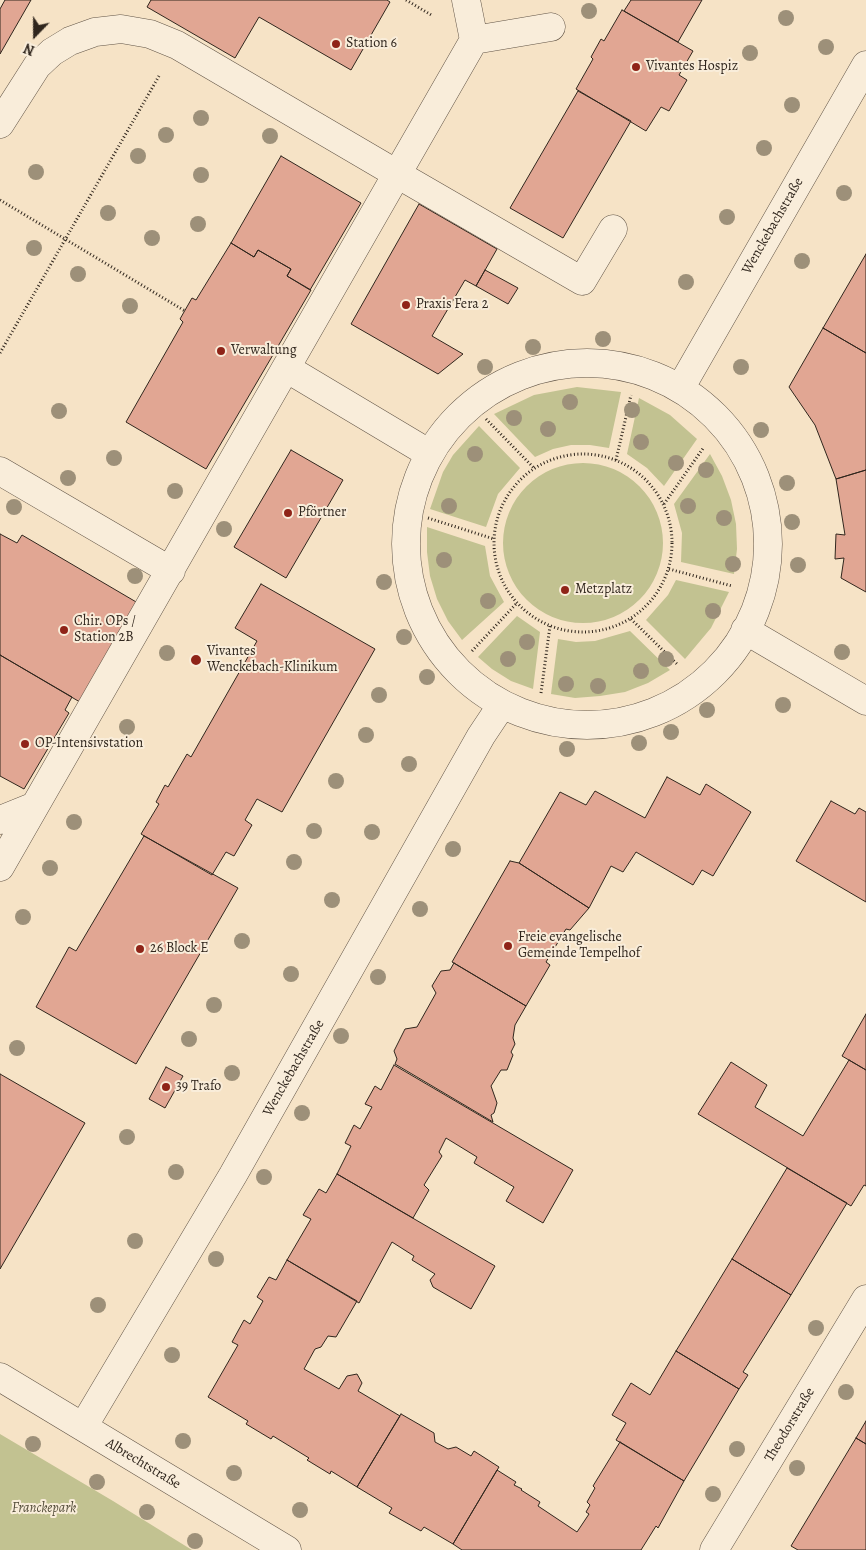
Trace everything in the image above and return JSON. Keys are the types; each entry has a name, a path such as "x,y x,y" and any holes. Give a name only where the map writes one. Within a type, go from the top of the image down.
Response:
{"street":[{"path":"0,867 474,40 466,0"},
{"path":"474,40 551,27"},
{"path":"0,124 37,66 52,52 70,41 95,32 121,30 150,34 177,45 582,281 613,229"},
{"name":"Wenckebachstraße","path":"681,387 866,65"},
{"path":"609,364 659,375 681,387 703,402 722,422 743,451 757,483 766,519 767,554 760,593 744,630 716,669 698,685 670,704 638,717 605,724 572,725 537,719 501,706 477,690 456,670 434,637 419,607 410,575 405,536 407,515 414,490 430,454 446,431 472,404 496,388 550,367 609,364"},
{"path":"286,368 430,454"},
{"path":"0,471 171,571"},
{"path":"744,630 866,702"},
{"name":"Wenckebachstraße","path":"83,1428 233,1175 481,736 501,706"},
{"path":"0,820 35,806"},
{"name":"Theodorstraße","path":"714,1550 866,1300"},
{"name":"Albrechtstraße","path":"0,1377 287,1550"}],"path":[{"path":"0,353 177,45"},
{"path":"0,200 185,311"},
{"path":"616,460 631,395"},
{"path":"486,419 534,468"},
{"path":"664,504 704,448"},
{"path":"574,454 595,454 616,460 644,477 664,504 670,519 673,536 669,569 655,597 631,619 613,628 592,632 571,632 538,621 517,603 506,589 499,574 495,557 494,539 501,507 509,492 534,468 553,459 574,454"},
{"path":"428,518 494,539"},
{"path":"669,569 732,586"},
{"path":"472,652 517,603"},
{"path":"631,619 678,665"},
{"path":"541,693 550,626"}],"green space":[{"path":"577,387 621,392 609,448 571,445 553,449 535,457 494,414 534,395"},
{"path":"639,398 670,415 697,439 664,486 647,468 627,454"},
{"path":"479,426 520,468 498,494 486,527 430,509 443,472 453,455"},
{"path":"710,454 722,476 731,500 736,524 737,549 734,574 681,562 682,533 674,504"},
{"path":"575,463 591,463 614,469 634,481 645,492 657,512 663,535 663,551 657,574 645,594 634,605 614,617 591,623 575,623 552,617 532,605 521,594 509,574 503,551 503,535 509,512 521,492 532,481 552,469"},
{"path":"427,527 485,546 490,576 504,602 462,640 448,621 437,599 430,576 427,552"},
{"path":"676,580 729,592 711,628 685,659 646,620 668,595"},
{"path":"517,616 540,632 533,689 511,681 478,657"},
{"path":"630,631 670,670 648,683 625,692 575,698 551,694 558,639 576,642 595,641"},
{"name":"Franckepark","path":"0,1434 113,1501 192,1550 0,1550"}],"building":[{"path":"5,0 31,0 0,54 0,9"},
{"name":"Station 6","path":"151,0 387,0 390,2 351,70 259,17 235,58 147,7"},
{"path":"631,0 702,0 678,42 624,11"},
{"name":"Vivantes Hospiz","path":"622,10 693,51 679,75 687,80 669,111 661,107 646,131 576,89 593,59 591,57 601,39 604,41"},
{"path":"578,91 631,121 563,238 510,208"},
{"path":"281,156 361,203 310,290 287,276 291,269 258,250 254,257 231,243"},
{"name":"Praxis Fera 2","path":"419,204 497,249 476,286 465,280 432,336 463,354 438,374 351,324"},
{"name":"Verwaltung","path":"231,243 254,257 258,250 291,269 287,276 311,290 206,469 126,422 183,322 180,319 192,298 196,300"},
{"path":"866,254 866,353 823,328"},
{"path":"485,270 518,288 508,304 476,286"},
{"path":"823,328 866,353 866,470 836,479 815,425 789,387"},
{"name":"Pförtner","path":"291,450 343,480 286,578 234,547"},
{"path":"866,470 866,592 841,578 844,558 835,559 836,534 845,535 836,479"},
{"name":"Chir. OPs / Station 2B","path":"0,534 17,543 22,535 143,606 85,705 0,655"},
{"path":"261,584 375,649 282,812 257,799 245,820 252,825 234,856 226,852 212,875 141,834 159,804 156,802 165,785 168,787 187,754 191,757 257,641 235,628"},
{"name":"OP-Intensivstation","path":"0,655 72,697 65,710 69,713 24,789 0,776"},
{"path":"667,777 700,795 706,784 751,812 713,876 702,870 693,885 636,852 623,872 611,866 589,908 519,863 560,792 586,805 595,791 645,818"},
{"path":"831,801 855,814 859,808 866,812 866,902 796,861"},
{"name":"26 Block E","path":"144,836 238,888 136,1064 36,1007 69,947 76,951"},
{"name":"Freie evangelische Gemeinde Tempelhof","path":"510,861 519,863 589,908 570,930 566,929 546,962 550,965 526,1006 452,962"},
{"path":"454,963 526,1006 515,1025 513,1038 515,1044 507,1070 501,1070 491,1086 497,1103 494,1113 491,1115 493,1122 395,1064 397,1059 394,1051 405,1029 417,1027 436,993 432,986 441,971 450,970"},
{"path":"866,1014 866,1070 842,1056"},
{"path":"849,1060 866,1070 866,1186 864,1185 851,1206 698,1114 731,1062 767,1085 755,1107 803,1136"},
{"path":"394,1065 573,1170 543,1223 506,1201 514,1187 474,1163 477,1157 446,1138 439,1152 442,1156 424,1185 429,1190 413,1218 337,1174 351,1146 345,1143 354,1125 360,1129 372,1107 365,1104 375,1086 381,1090"},
{"name":"39 Trafo","path":"166,1067 183,1076 165,1108 149,1099"},
{"path":"0,1074 85,1123 0,1269"},
{"path":"787,1168 847,1203 791,1295 732,1259"},
{"path":"337,1174 495,1266 471,1309 433,1287 430,1280 435,1274 412,1260 414,1256 392,1242 359,1303 287,1260 311,1219 303,1215 319,1189 326,1193"},
{"path":"732,1259 791,1295 743,1372 748,1375 739,1389 676,1351"},
{"path":"287,1260 357,1301 336,1337 328,1336 321,1347 315,1349 304,1369 339,1389 347,1376 357,1374 362,1383 358,1391 400,1416 357,1487 331,1471 330,1474 307,1460 309,1458 273,1436 271,1439 246,1424 248,1421 208,1397 238,1345 232,1342 244,1320 250,1324 263,1301 257,1297 269,1277 276,1280"},
{"path":"676,1351 739,1389 684,1481 616,1440 626,1423 612,1415 631,1383 650,1395"},
{"path":"401,1414 434,1433 435,1442 448,1449 456,1447 471,1456 474,1451 499,1467 453,1544 424,1527 421,1531 389,1513 392,1508 357,1487"},
{"path":"866,1421 866,1444 856,1438"},
{"path":"856,1438 866,1444 866,1550 798,1550 791,1546"},
{"path":"620,1442 684,1481 658,1528 656,1526 641,1550 462,1550 453,1544 497,1470 516,1482 514,1485 540,1502 538,1506 577,1532 589,1514 586,1512 590,1505 587,1502 595,1488 593,1486"}],"place":[{"name":"Station 6","path":"336,44"},
{"name":"Vivantes Hospiz","path":"636,67"},
{"name":"Praxis Fera 2","path":"406,305"},
{"name":"Verwaltung","path":"221,351"},
{"name":"Pförtner","path":"288,513"},
{"name":"Metzplatz","path":"565,590"},
{"name":"Chir. OPs / Station 2B","path":"64,630"},
{"name":"Vivantes Wenckebach-Klinikum","path":"196,660"},
{"name":"OP-Intensivstation","path":"25,744"},
{"name":"Freie evangelische Gemeinde Tempelhof","path":"508,946"},
{"name":"26 Block E","path":"140,949"},
{"name":"39 Trafo","path":"166,1087"}]}
